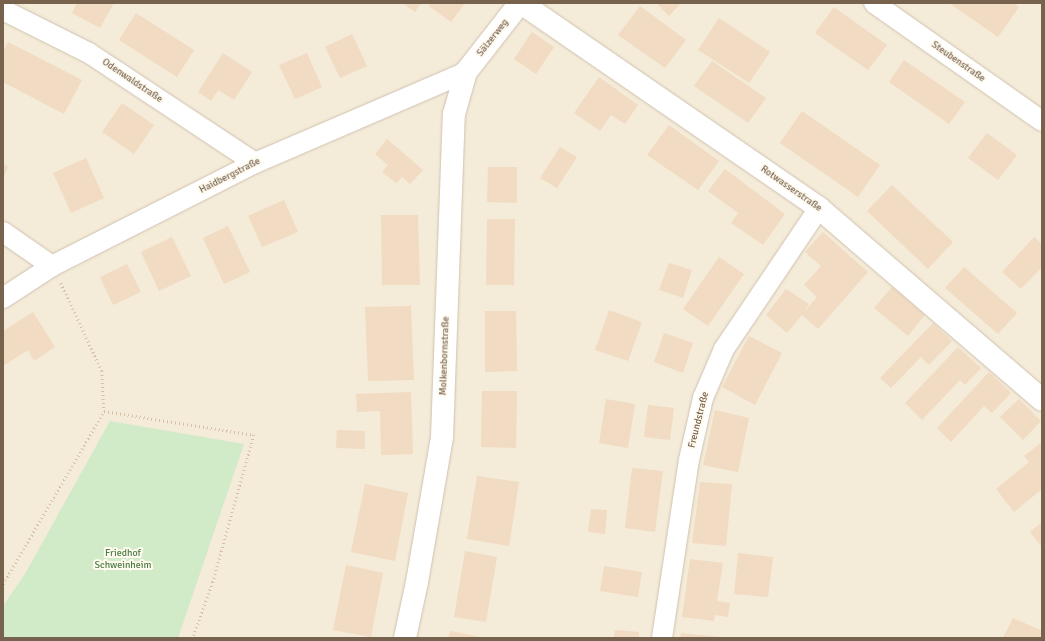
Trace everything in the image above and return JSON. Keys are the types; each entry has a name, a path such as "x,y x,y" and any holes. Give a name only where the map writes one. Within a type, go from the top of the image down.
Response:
{"street":[{"name":"Sälzerweg","path":"466,72 520,3"},
{"name":"Rotwasserstraße","path":"520,3 820,208 1042,400"},
{"name":"Steubenstraße","path":"874,3 1042,121"},
{"name":"Odenwaldstraße","path":"3,10 89,53 255,163"},
{"name":"Haidbergstraße","path":"3,298 52,266 255,163 466,72"},
{"name":"Molkenbornstraße","path":"404,638 417,582 442,437 454,114 466,72"},
{"name":"Freundstraße","path":"662,638 689,460 703,398 724,349 820,208"},
{"path":"3,232 52,266"}],"path":[{"path":"3,584 104,411 102,371 52,266"},
{"path":"104,411 254,435 213,582 193,638"}],"shaded area":[{"path":"3,3 1042,3 1042,638 3,638"}],"green space":[{"name":"Friedhof Schweinheim","path":"110,421 244,444 178,638 3,638 3,606 25,574"}],"building":[{"path":"77,3 114,3 100,28 72,13"},
{"path":"403,3 421,3 415,12"},
{"path":"431,3 465,3 451,22 429,6"},
{"path":"660,3 681,3 669,16 658,5"},
{"path":"949,3 1014,3 1019,7 998,37"},
{"path":"640,6 686,40 665,68 618,35"},
{"path":"834,7 887,45 868,70 815,33"},
{"path":"136,13 194,50 177,77 119,40"},
{"path":"719,18 770,52 749,83 698,50"},
{"path":"532,32 554,47 536,74 514,59"},
{"path":"352,34 367,66 340,78 325,47"},
{"path":"8,42 82,80 64,114 3,82 3,52"},
{"path":"223,53 252,72 234,100 218,90 211,101 198,92"},
{"path":"307,53 322,87 295,99 279,65"},
{"path":"904,60 965,102 949,124 889,82"},
{"path":"712,61 766,98 748,123 694,86"},
{"path":"599,77 638,105 625,124 611,115 600,131 574,113"},
{"path":"122,103 154,125 134,154 102,132"},
{"path":"802,111 880,165 858,197 780,143"},
{"path":"669,125 719,161 698,190 647,155"},
{"path":"987,133 1017,155 998,180 968,158"},
{"path":"387,139 423,170 410,184 402,177 396,183 382,172 388,165 375,154"},
{"path":"560,147 577,157 557,188 540,178"},
{"path":"86,158 104,198 71,213 53,173"},
{"path":"3,165 8,166 3,179"},
{"path":"488,167 517,167 517,203 487,202"},
{"path":"725,169 785,214 763,245 731,223 738,213 708,191"},
{"path":"892,185 953,242 928,269 867,211"},
{"path":"284,200 298,232 262,247 248,216"},
{"path":"381,215 418,215 420,285 382,285"},
{"path":"487,219 515,219 514,285 486,285"},
{"path":"228,226 250,272 224,284 203,238"},
{"path":"823,232 868,272 818,329 802,315 787,333 766,315 786,289 809,304 804,312 817,297 804,285 821,266 805,252"},
{"path":"172,237 191,276 159,291 141,252"},
{"path":"1034,237 1042,244 1042,267 1021,289 1002,272"},
{"path":"719,257 744,274 708,326 683,309"},
{"path":"669,263 692,270 683,298 659,290"},
{"path":"127,264 141,292 113,305 100,277"},
{"path":"964,267 1017,313 998,334 945,288"},
{"path":"892,287 925,315 908,336 874,308"},
{"path":"411,306 414,380 368,381 365,307"},
{"path":"609,310 642,322 628,361 595,350"},
{"path":"485,311 516,311 517,371 485,372"},
{"path":"33,312 55,347 34,361 28,350 3,366 3,331"},
{"path":"933,323 952,341 929,365 921,357 891,388 880,378"},
{"path":"664,333 693,343 683,373 654,362"},
{"path":"749,336 782,353 755,405 722,387"},
{"path":"958,347 981,368 965,385 960,380 922,420 905,403"},
{"path":"989,372 1011,393 992,413 984,406 951,442 937,428"},
{"path":"482,391 517,391 516,448 481,447"},
{"path":"411,392 413,454 381,455 380,411 357,412 356,394"},
{"path":"606,399 635,404 628,448 599,443"},
{"path":"1019,399 1041,421 1023,440 1000,417"},
{"path":"648,405 674,408 670,440 644,437"},
{"path":"715,410 749,418 738,472 703,465"},
{"path":"337,430 365,431 365,449 336,448"},
{"path":"1042,442 1042,489 1014,512 996,489 1029,462 1024,456"},
{"path":"632,468 663,471 655,532 625,528"},
{"path":"477,476 519,482 509,546 467,539"},
{"path":"700,482 732,484 726,546 692,543"},
{"path":"365,484 408,493 395,561 351,552"},
{"path":"591,509 607,510 605,534 588,532"},
{"path":"1042,522 1042,547 1030,532"},
{"path":"465,551 497,557 486,622 454,617"},
{"path":"738,553 773,557 768,597 734,594"},
{"path":"690,559 723,563 717,601 730,603 728,617 715,615 714,621 682,617"},
{"path":"346,565 383,573 371,637 333,630"},
{"path":"604,566 642,572 638,597 600,591"},
{"path":"1013,618 1042,631 1042,638 1003,638"},
{"path":"615,630 639,632 639,638 614,638"},
{"path":"450,631 480,637 480,638 448,638"},
{"path":"681,633 722,637 680,638"}]}
